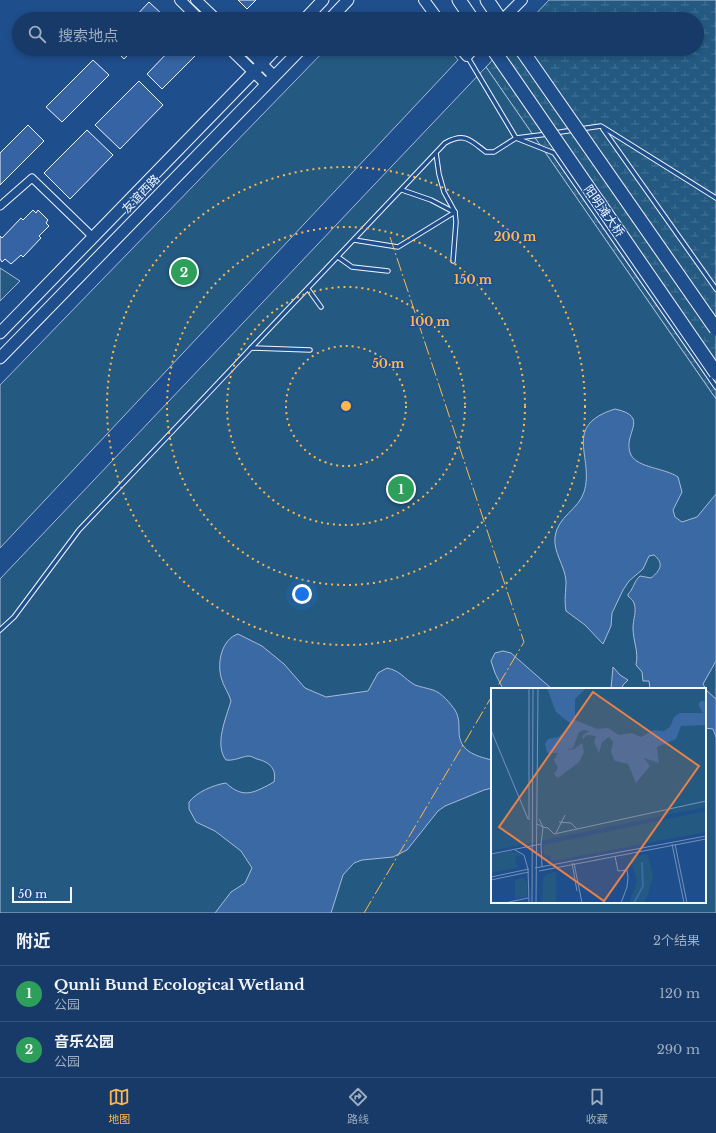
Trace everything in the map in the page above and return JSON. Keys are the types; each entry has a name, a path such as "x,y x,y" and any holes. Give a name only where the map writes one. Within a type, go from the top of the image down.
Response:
{"highway":[{"path":"459,0 467,12"},
{"path":"487,0 495,12"},
{"name":"阳明滩大桥","path":"497,56 716,373"},
{"name":"阳明滩大桥","path":"526,56 716,329"}],"main road":[{"path":"180,0 192,12"},
{"path":"196,0 209,12"},
{"path":"312,12 323,0"},
{"path":"337,12 348,0"},
{"path":"424,0 433,12"},
{"path":"511,12 521,1"},
{"path":"237,56 266,84"},
{"path":"254,56 274,76"},
{"name":"友谊西路","path":"0,333 269,56"},
{"name":"友谊西路","path":"0,358 293,56"}],"street":[{"path":"0,206 32,178 93,237"}],"lane":[{"path":"470,56 516,138 554,153 716,387"},
{"path":"602,126 716,289"},
{"path":"0,630 14,617 79,530 436,153 445,144 456,137 467,137 486,152 494,152 516,138 602,126 716,198"},
{"path":"436,153 439,174 444,192 455,212 456,222 453,261"},
{"path":"402,190 431,200 455,212"},
{"path":"354,240 398,247 455,212"},
{"path":"338,257 352,267 388,271"},
{"path":"308,288 321,307"},
{"path":"251,348 310,350"}],"green space":[{"path":"549,0 716,0 716,399 486,67 496,56 704,56 704,12 538,12"},
{"path":"319,56 455,56 458,60 0,548 0,385"},
{"path":"486,67 716,399 716,913 0,913 0,579"},
{"path":"0,268 20,281 0,301"}],"shaded area":[{"path":"615,409 626,412 632,417 634,422 629,440 631,455 639,463 678,477 682,492 673,510 675,517 682,522 697,517 716,494 716,661 703,684 705,688 650,688 649,681 643,681 642,672 636,665 637,656 633,628 635,606 628,594 640,576 651,578 659,569 659,561 654,555 649,556 643,569 629,581 623,590 612,613 611,626 603,644 585,625 566,611 566,581 564,570 557,554 555,537 560,524 578,503 584,492 586,467 583,444 584,434 589,424 599,416"},
{"path":"238,634 262,646 284,664 305,688 326,697 368,691 378,673 387,668 399,673 415,685 440,693 446,698 456,713 460,738 465,748 469,752 480,757 491,760 491,788 445,806 438,811 407,850 393,857 362,860 354,863 343,875 331,913 215,913 231,892 245,883 252,868 241,851 215,831 196,822 189,809 189,802 201,792 216,785 226,783 238,791 250,793 274,782 275,777 271,766 265,762 248,756 226,760 223,754 221,747 222,731 231,701 221,677 220,658 228,641"},
{"path":"503,651 511,653 551,688 502,688 491,661 495,653"},
{"path":"613,667 620,675 628,680 622,688 611,688"},
{"path":"706,689 716,699 716,737 713,729 706,728"}],"building":[{"path":"238,0 256,0 247,9"},
{"path":"149,2 160,12 140,12"},
{"path":"164,56 195,56 162,89 147,74"},
{"path":"93,60 109,75 62,122 46,107"},
{"path":"139,81 163,105 120,149 95,125"},
{"path":"28,125 44,141 0,185 0,153"},
{"path":"87,130 113,155 70,199 44,173"},
{"path":"33,210 36,213 38,210 48,220 46,223 49,226 39,236 41,238 23,257 21,255 11,264 5,259 2,262 0,259 0,236 2,238 21,218 23,220"}],"power":[{"path":"390,237 524,642 497,688"},
{"path":"364,913 491,698"}],"place":[{"name":"音乐公园","path":"184,272"},
{"name":"Qunli Bund Ecological Wetland","path":"401,489"}]}
